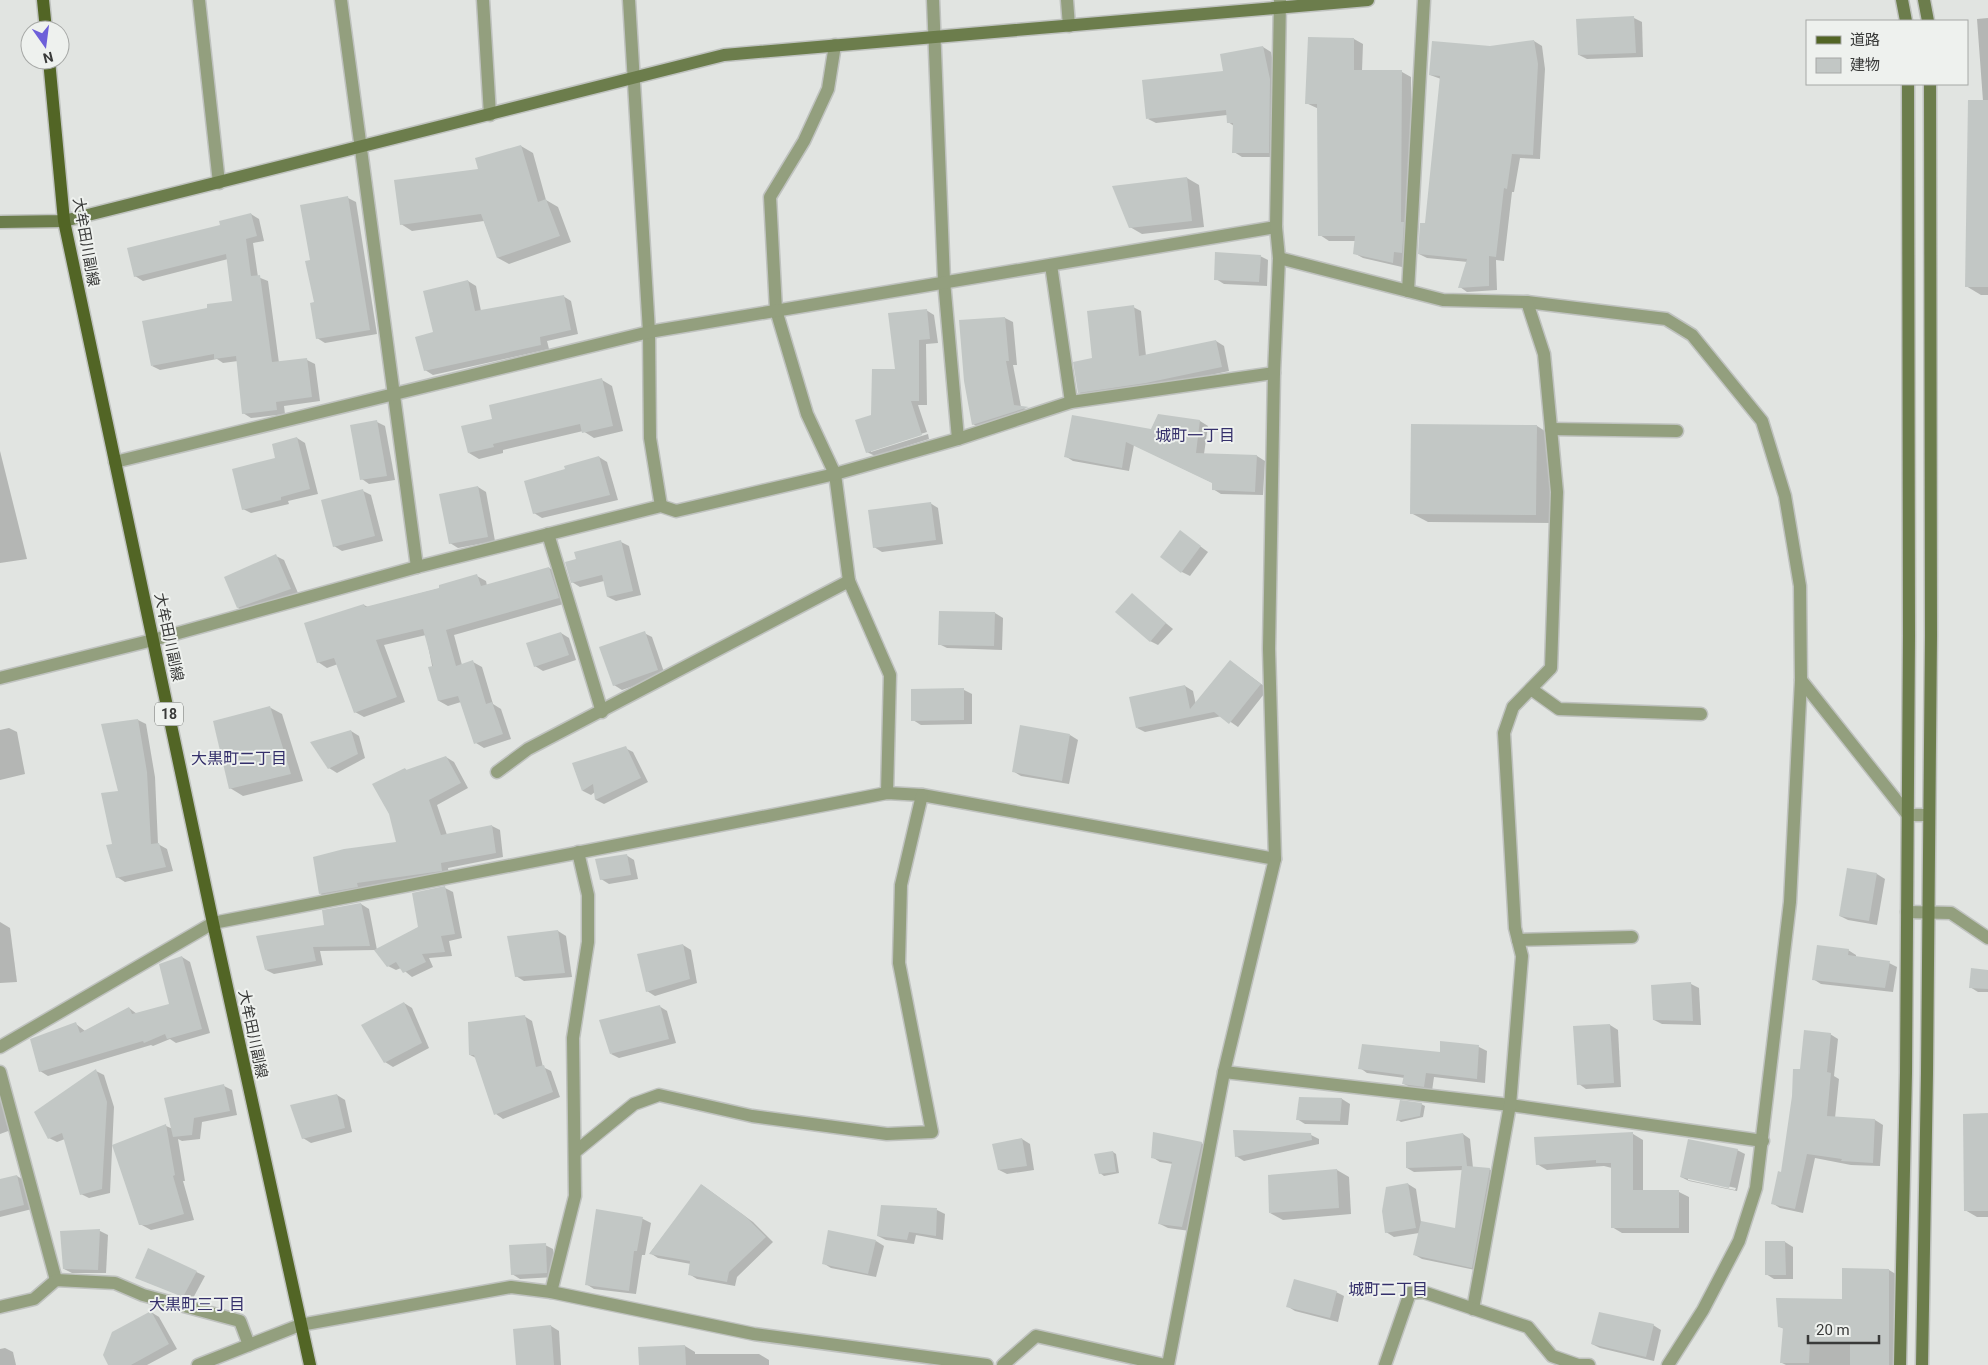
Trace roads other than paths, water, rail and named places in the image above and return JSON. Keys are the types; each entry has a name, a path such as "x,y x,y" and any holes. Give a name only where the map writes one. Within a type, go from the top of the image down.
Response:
{"main road":[{"path":"43,0 45,20"},
{"name":"大牟田川副線","path":"49,70 64,221 212,923 310,1365"}],"street":[{"path":"199,0 219,183"},
{"path":"341,0 417,567"},
{"path":"483,0 490,115"},
{"path":"628,0 649,332 650,438 661,506"},
{"path":"933,0 944,281 958,439"},
{"path":"1068,0 1069,26"},
{"path":"0,222 64,221 362,148 724,55 1069,26 1280,3 1368,0"},
{"path":"1408,291 1424,0"},
{"path":"1902,0 1906,20"},
{"path":"1924,0 1928,20"},
{"path":"1003,1365 1036,1336 1167,1365 1224,1072 1275,859 1268,649 1274,373 1279,258 1276,227 1280,3"},
{"path":"835,46 828,89 804,141 770,197 776,310 807,414 835,474 849,581 890,675 887,793"},
{"path":"1900,1365 1908,912 1908,85"},
{"path":"1922,1365 1928,1073 1927,913 1931,635 1930,85"},
{"path":"115,462 649,332 944,281 1276,227"},
{"path":"1279,258 1444,300 1527,302 1666,319 1692,335 1762,421 1785,496 1800,586 1801,680 1790,902 1756,1188 1739,1240 1703,1310 1668,1365"},
{"path":"1051,264 1071,402"},
{"path":"1473,1309 1510,1106 1522,956 1515,928 1504,733 1513,708 1551,668 1557,492 1544,354 1527,302"},
{"path":"0,678 153,640 417,567 661,506 676,511 835,474 958,439 1071,402 1274,373"},
{"path":"1551,429 1677,431"},
{"path":"548,534 602,712"},
{"path":"497,772 528,749 602,712 849,581"},
{"path":"1801,680 1908,815"},
{"path":"1531,689 1559,709 1701,714"},
{"path":"0,1047 212,923 887,793 922,794 1275,859"},
{"path":"575,1152 634,1104 659,1095 752,1116 887,1134 932,1132 899,963 901,885 922,794"},
{"path":"1908,815 1928,815"},
{"path":"551,1292 576,1196 573,1038 588,942 588,895 578,852"},
{"path":"1908,912 1951,913 1988,938"},
{"path":"1518,940 1632,937"},
{"path":"0,1072 56,1280"},
{"path":"1224,1072 1510,1106 1763,1141"},
{"path":"0,1307 34,1299 56,1280 115,1282 143,1295 240,1321 249,1345"},
{"path":"198,1365 300,1326 511,1287 551,1292 754,1334 987,1365"},
{"path":"1385,1365 1410,1293 1423,1292 1528,1327 1552,1356 1578,1365 1589,1365"}],"district":[{"name":"城町一丁目","path":"1195,435"},
{"name":"大黒町二丁目","path":"239,758"},
{"name":"城町二丁目","path":"1388,1289"},
{"name":"大黒町三丁目","path":"197,1304"}]}
